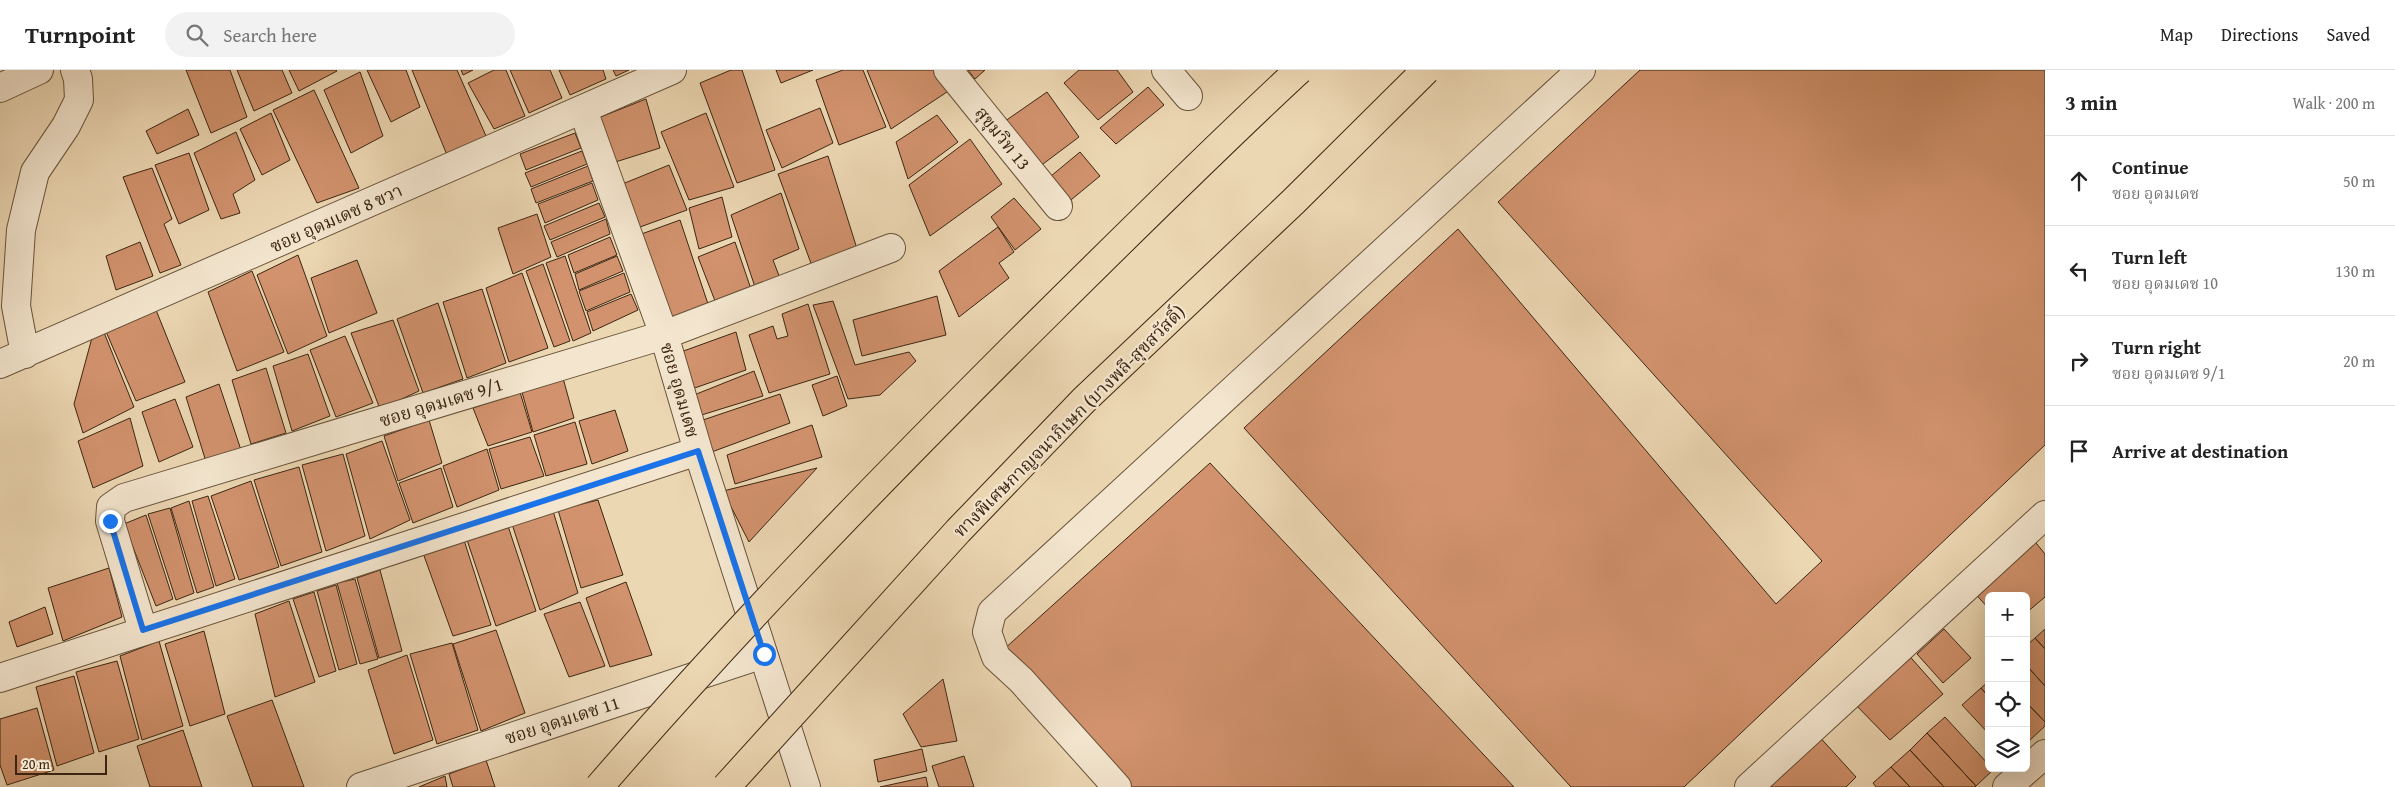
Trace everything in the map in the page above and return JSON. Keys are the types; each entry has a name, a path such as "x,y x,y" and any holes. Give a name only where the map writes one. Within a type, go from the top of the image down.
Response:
{"highway":[{"path":"599,787 670,705 893,468 1228,135 1300,70"},
{"name":"ทางพิเศษกาญจนาภิเษก (บางพลี-สุขสวัสดิ์)","path":"726,787 958,531 1084,400 1294,201 1426,70"}],"street":[{"path":"0,88 39,70"},
{"path":"25,354 16,306 21,230 35,172 66,126 79,100 78,79 75,70"},
{"name":"ซอย อุดมเดช 8 ขวา","path":"0,364 672,70"},
{"name":"สุขุมวิท 13","path":"948,70 1058,206"},
{"path":"1166,70 1188,96"},
{"path":"1117,787 1021,680 996,657 987,632 992,612 1581,70"},
{"name":"ซอย อุดมเดช","path":"583,110 664,335 698,451 806,787"},
{"name":"ซอย อุดมเดช 9/1","path":"143,630 110,521 111,506 124,498 664,335 891,248"},
{"path":"0,678 698,451"},
{"path":"1749,787 2045,515"},
{"name":"ซอย อุดมเดช 11","path":"361,787 764,654"},
{"path":"2009,786 2045,754"}],"building":[{"path":"186,70 230,70 247,117 211,133"},
{"path":"237,70 282,70 292,93 254,111"},
{"path":"289,70 336,70 337,71 299,91"},
{"path":"367,70 406,70 420,107 391,122"},
{"path":"412,70 457,70 486,136 447,155"},
{"path":"461,70 473,70 463,75"},
{"path":"494,70 506,70 525,116 494,129 468,83"},
{"path":"510,70 550,70 562,98 529,113"},
{"path":"559,70 603,70 606,79 570,95"},
{"path":"613,70 629,70 616,76"},
{"path":"731,70 742,70 775,170 737,183 700,83"},
{"path":"776,70 813,70 781,83"},
{"path":"843,70 863,70 886,127 839,145 816,80"},
{"path":"867,70 940,70 953,88 891,129"},
{"path":"968,70 985,70 975,79"},
{"path":"1079,70 1117,70 1133,92 1098,120 1064,83"},
{"path":"1640,70 2045,70 2045,445 1684,787 1571,787 1244,428 1458,229 1776,604 1822,561 1498,202"},
{"path":"360,72 383,136 351,153 324,90"},
{"path":"1148,87 1164,105 1116,144 1100,128"},
{"path":"314,90 359,188 317,203 273,110"},
{"path":"1047,92 1079,137 1035,170 998,126"},
{"path":"646,99 660,148 609,164 593,120"},
{"path":"820,108 833,143 782,168 766,130"},
{"path":"188,109 199,135 157,154 146,131"},
{"path":"271,113 290,160 262,175 240,129"},
{"path":"706,113 734,187 689,200 661,132"},
{"path":"937,115 958,142 908,179 896,142"},
{"path":"236,132 255,180 233,194 240,213 221,219 194,153"},
{"path":"575,133 581,148 526,170 520,154"},
{"path":"970,139 1002,184 930,236 909,185"},
{"path":"582,151 587,164 531,187 525,173"},
{"path":"1080,152 1100,176 1066,204 1045,181"},
{"path":"189,153 209,210 179,224 155,165"},
{"path":"828,156 858,252 812,266 778,174"},
{"path":"669,165 687,210 640,227 620,185"},
{"path":"588,166 593,181 536,203 531,189"},
{"path":"152,168 172,219 164,224 181,265 160,273 123,177"},
{"path":"592,183 598,200 545,223 538,204"},
{"path":"781,193 799,249 773,260 781,281 756,290 731,215"},
{"path":"722,197 732,237 699,249 689,208"},
{"path":"1014,198 1041,229 1015,250 991,217"},
{"path":"599,203 605,217 550,240 544,226"},
{"path":"537,214 551,257 513,274 498,228"},
{"path":"606,219 610,234 557,257 551,242"},
{"path":"680,220 709,307 670,323 636,236"},
{"path":"998,227 1014,252 999,263 1009,278 959,317 939,271"},
{"path":"610,237 617,255 574,273 568,255"},
{"path":"140,242 153,276 116,290 106,256"},
{"path":"735,242 752,292 717,306 698,257"},
{"path":"298,255 327,336 288,354 257,275"},
{"path":"565,256 591,333 573,341 546,263"},
{"path":"617,256 623,271 579,290 575,274"},
{"path":"357,260 377,313 329,333 311,278"},
{"path":"543,264 570,341 554,347 526,271"},
{"path":"252,271 284,352 237,371 208,292"},
{"path":"522,273 548,348 509,362 486,288"},
{"path":"624,273 630,292 586,311 579,291"},
{"path":"482,289 506,363 467,378 443,302"},
{"path":"631,294 638,310 593,331 587,312"},
{"path":"937,296 946,335 862,356 853,320"},
{"path":"833,301 855,365 909,352 916,361 880,395 848,399 813,305"},
{"path":"438,303 463,379 423,393 397,319"},
{"path":"808,304 830,374 769,393 749,335 773,326 777,339 788,336 782,314"},
{"path":"154,305 185,382 136,401 104,327"},
{"path":"393,320 419,391 380,409 351,333"},
{"path":"103,330 134,407 83,433 74,404 93,334"},
{"path":"736,332 746,370 689,390 678,353"},
{"path":"345,336 373,403 336,417 310,350"},
{"path":"308,354 330,416 292,431 273,366"},
{"path":"266,368 286,433 251,444 232,380"},
{"path":"754,371 763,396 695,417 689,397"},
{"path":"837,376 847,406 823,416 812,385"},
{"path":"563,378 574,418 533,432 522,392"},
{"path":"219,384 241,450 207,465 186,397"},
{"path":"520,392 532,432 488,446 473,408"},
{"path":"780,394 790,423 709,453 697,422"},
{"path":"175,399 193,447 159,462 142,412"},
{"path":"615,410 628,451 592,464 579,421"},
{"path":"130,418 143,466 93,488 78,441"},
{"path":"429,420 442,463 398,481 384,436"},
{"path":"575,422 587,464 546,476 534,435"},
{"path":"812,425 822,457 735,484 727,455"},
{"path":"530,437 544,476 501,489 489,449"},
{"path":"382,441 410,520 370,539 346,454"},
{"path":"487,449 499,490 457,507 443,466"},
{"path":"343,454 365,536 326,551 302,465"},
{"path":"1210,463 1514,787 1126,787 1002,651"},
{"path":"299,467 322,552 281,566 254,480"},
{"path":"441,468 453,507 413,523 399,483"},
{"path":"817,468 749,542 723,491"},
{"path":"251,481 279,567 239,580 211,496"},
{"path":"208,496 235,579 216,586 192,501"},
{"path":"598,500 623,575 581,588 558,510"},
{"path":"189,501 214,587 197,593 171,508"},
{"path":"170,508 194,593 176,600 148,514"},
{"path":"553,511 578,593 540,610 512,524"},
{"path":"146,515 173,599 156,606 124,524"},
{"path":"508,526 536,611 496,626 467,540"},
{"path":"2032,538 2045,554 2045,597 2030,610 2030,592 1985,592 1985,605 1972,590"},
{"path":"464,540 491,625 453,636 423,553"},
{"path":"109,568 122,617 63,641 48,588"},
{"path":"380,570 402,651 379,658 357,578"},
{"path":"355,579 378,659 360,664 337,583"},
{"path":"626,582 652,655 610,667 586,598"},
{"path":"336,585 357,664 339,670 317,591"},
{"path":"314,592 336,671 319,677 293,599"},
{"path":"289,601 315,682 275,697 255,614"},
{"path":"580,602 605,666 569,677 544,614"},
{"path":"45,607 53,634 17,647 9,622"},
{"path":"1944,629 1971,658 1943,683 1917,654"},
{"path":"2045,629 2045,649 2035,638"},
{"path":"496,630 525,713 481,731 453,644"},
{"path":"204,631 225,714 190,726 165,644"},
{"path":"2035,638 2045,649 2045,686 2030,669 2030,642"},
{"path":"159,641 183,726 142,740 120,656"},
{"path":"452,643 478,730 437,744 410,654"},
{"path":"1905,651 1943,694 1890,740 1852,701"},
{"path":"407,655 433,740 394,754 368,670"},
{"path":"117,661 139,739 99,752 76,672"},
{"path":"2030,669 2045,686 2045,722 2030,706"},
{"path":"74,676 94,753 57,766 36,687"},
{"path":"943,679 957,741 921,747 903,714"},
{"path":"1985,684 1985,692 1981,688"},
{"path":"1981,688 1985,692 1985,730 1962,705"},
{"path":"272,700 304,787 253,787 227,716"},
{"path":"2030,706 2045,722 2045,726 2030,740"},
{"path":"37,708 54,770 7,785 0,765 0,719"},
{"path":"1945,717 1985,761 1985,772 1991,772 1976,786 1927,733"},
{"path":"183,730 202,787 150,787 137,746"},
{"path":"1816,733 1856,777 1846,787 1757,787"},
{"path":"1927,733 1975,787 1944,787 1910,750"},
{"path":"922,749 927,771 878,782 874,760"},
{"path":"1910,750 1944,787 1910,787 1891,767"},
{"path":"964,756 974,787 939,787 932,766"},
{"path":"486,760 495,787 453,787 449,774"},
{"path":"1891,767 1910,787 1876,787 1873,783"},
{"path":"445,776 447,787 419,787"},
{"path":"926,777 928,787 880,787"}],"route":[{"path":"110,521 143,630 698,451 764,654"}]}
